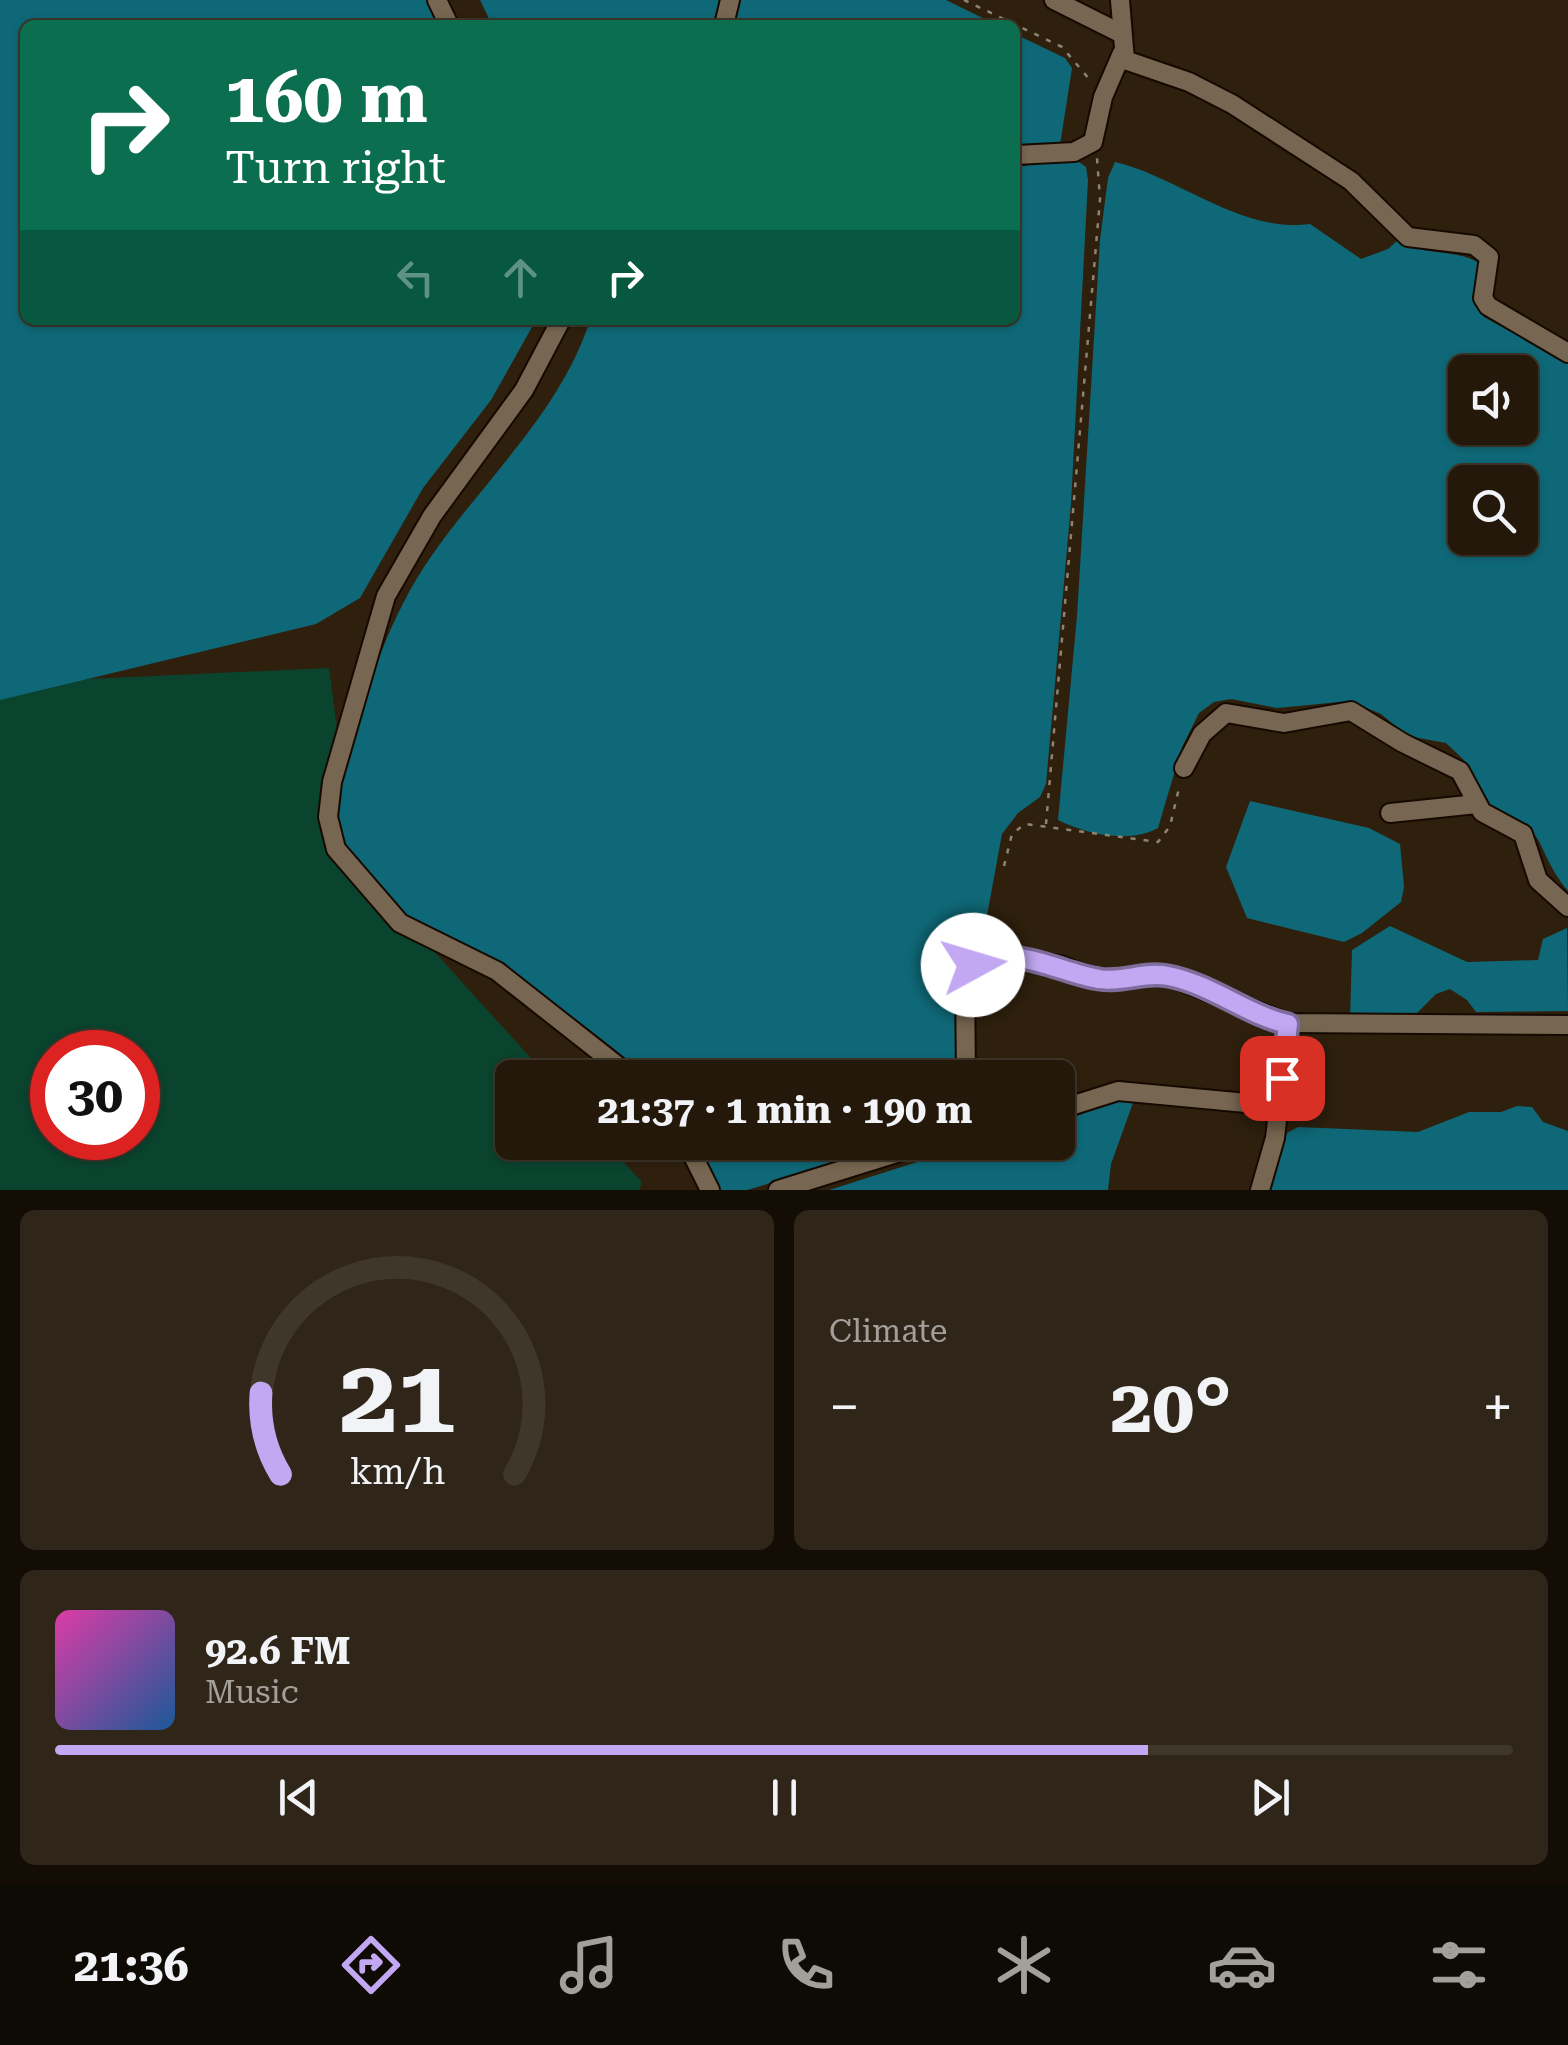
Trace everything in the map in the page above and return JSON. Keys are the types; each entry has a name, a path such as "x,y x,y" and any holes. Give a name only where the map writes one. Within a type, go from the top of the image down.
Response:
{"street":[{"path":"1054,0 1122,44 1131,64 1173,75 1232,104 1351,181 1408,237 1474,245 1485,251 1489,256 1484,298 1488,306 1568,353"},
{"path":"1020,156 1074,152 1093,142 1122,44 1120,0"},
{"path":"558,325 524,390 432,516 386,596 332,782 328,817 336,849 400,924 496,971 610,1060"},
{"path":"1184,768 1202,734 1226,713 1284,723 1352,711 1402,743 1460,770 1477,804 1490,818 1524,834 1538,880 1568,908"},
{"path":"1390,813 1477,804"},
{"path":"966,1060 965,979 973,965 985,958 1045,962 1098,979 1168,976 1288,1024 1568,1025"},
{"path":"1260,1190 1271,1160 1288,1024"},
{"path":"1075,1104 1118,1090 1280,1106"},
{"path":"695,1160 710,1190"},
{"path":"778,1190 874,1160"}],"path":[{"path":"964,0 1006,20"},
{"path":"1020,27 1062,47 1087,78 1108,85"},
{"path":"1046,824 1100,199 1093,142"},
{"path":"1004,866 1018,827 1046,824 1088,835 1158,842 1170,826 1184,768"}],"green space":[{"path":"329,668 355,864 533,1060 495,1060 495,1160 622,1160 642,1182 639,1190 0,1190 0,690 87,679"}],"water":[{"path":"0,0 426,0 436,20 20,20 20,325 533,325 491,400 423,488 360,598 316,624 0,700"},
{"path":"480,0 720,0 714,20 490,20"},
{"path":"740,0 946,0 987,20 735,20"},
{"path":"1020,36 1065,58 1072,68 1060,145 1020,148"},
{"path":"1070,156 1086,167 1088,180 1071,504 1046,784 1040,797 1018,813 1002,834 983,937 963,970 960,1060 625,1060 510,969 412,923 345,851 333,813 336,795 394,621 445,537 516,449 559,387 588,325 1020,325 1020,167"},
{"path":"1115,162 1259,220 1284,225 1310,224 1361,259 1388,249 1397,241 1471,259 1481,264 1475,300 1484,317 1568,363 1568,891 1532,832 1485,807 1464,760 1446,743 1408,736 1381,714 1350,701 1277,708 1231,699 1214,702 1199,713 1182,747 1158,828 1134,835 1108,835 1058,820 1077,616 1100,240 1108,178"},
{"path":"1250,801 1369,828 1400,844 1404,887 1401,902 1344,942 1247,918 1226,867"},
{"path":"1390,926 1467,962 1538,960 1543,939 1567,928 1568,1011 1476,1012 1467,1000 1450,989 1436,994 1413,1017 1350,1020 1352,950"},
{"path":"1126,1097 1134,1100 1111,1164 1108,1190 829,1190 924,1160 1075,1160 1075,1116"},
{"path":"1517,1106 1532,1107 1543,1122 1568,1131 1568,1190 1268,1190 1287,1133 1298,1127 1418,1132 1469,1112 1501,1112"},
{"path":"708,1160 847,1160 747,1190 715,1190"}],"route":[{"path":"973,965 985,958 1029,960 1060,965 1098,979 1168,976 1236,999 1266,1017 1288,1024 1282,1078"}]}
